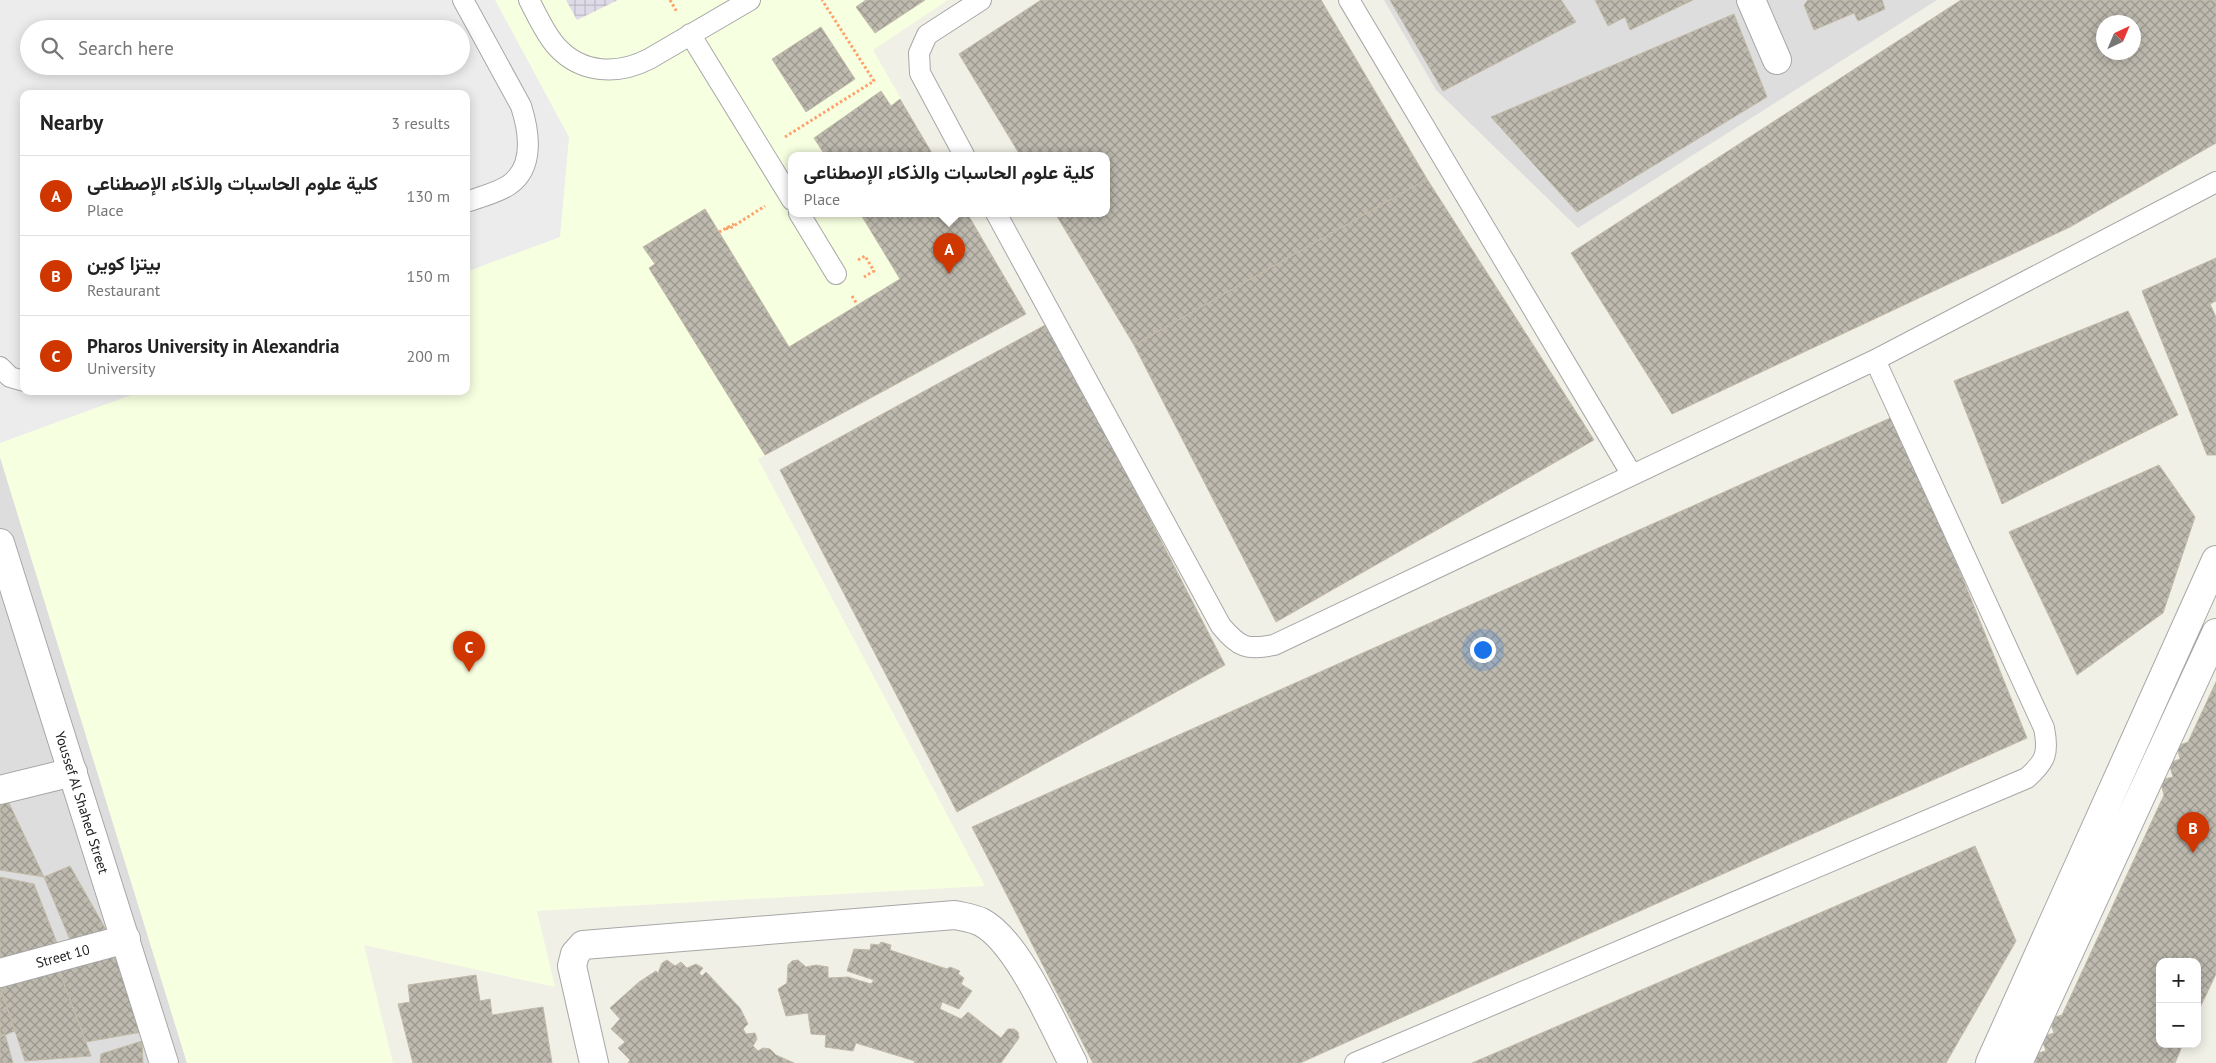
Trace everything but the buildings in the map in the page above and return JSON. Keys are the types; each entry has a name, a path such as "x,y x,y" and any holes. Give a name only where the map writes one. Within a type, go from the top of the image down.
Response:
{"street":[{"path":"1751,0 1777,60"},
{"name":"Youssef Al Shahed Street","path":"0,543 11,617 74,772 164,1063"},
{"path":"1990,1063 2216,560"},
{"path":"2018,1063 2216,633"},
{"path":"0,790 74,772"},
{"path":"594,1063 572,966 575,954 583,946 955,915 981,922 1003,939 1020,962 1073,1063"},
{"name":"Street 10","path":"0,973 126,939"}],"lane":[{"path":"463,0 520,106 525,119 528,145 526,160 520,174 509,185 470,200"},
{"path":"529,0 546,32 556,46 569,58 600,70 618,70 634,66 750,0"},
{"path":"962,152 920,73 919,53 927,35 942,23 981,0"},
{"path":"1349,0 1632,475"},
{"path":"690,34 788,193"},
{"path":"998,217 1221,626 1234,642 1254,648 1274,645 1875,360 2216,182"},
{"path":"801,217 836,274"},
{"path":"1355,1063 2027,778 2042,765 2048,747 2044,728 1875,360"},
{"path":"0,367 10,377 20,380"}],"path":[{"path":"762,151 874,81 822,0"},
{"path":"719,232 726,228"},
{"path":"867,260 874,271"}],"shaded area":[{"path":"0,0 948,0 873,50 931,152 788,152 788,217 969,217 1026,314 758,459 985,886 537,911 555,987 364,945 393,1063 187,1063 0,457"},
{"path":"0,0 495,0 569,137 560,237 470,271 470,90 20,90 20,395 131,395 0,443"},
{"path":"566,0 618,0 577,20"},
{"path":"1384,0 1937,0 1578,228 1436,90"},
{"path":"0,457 187,1063 0,1063"}],"place":[{"name":"كلية علوم الحاسبات والذكاء الإصطناعى","path":"949,274"},
{"name":"Pharos University in Alexandria","path":"469,672"},
{"name":"بيتزا كوين","path":"2193,853"}]}
